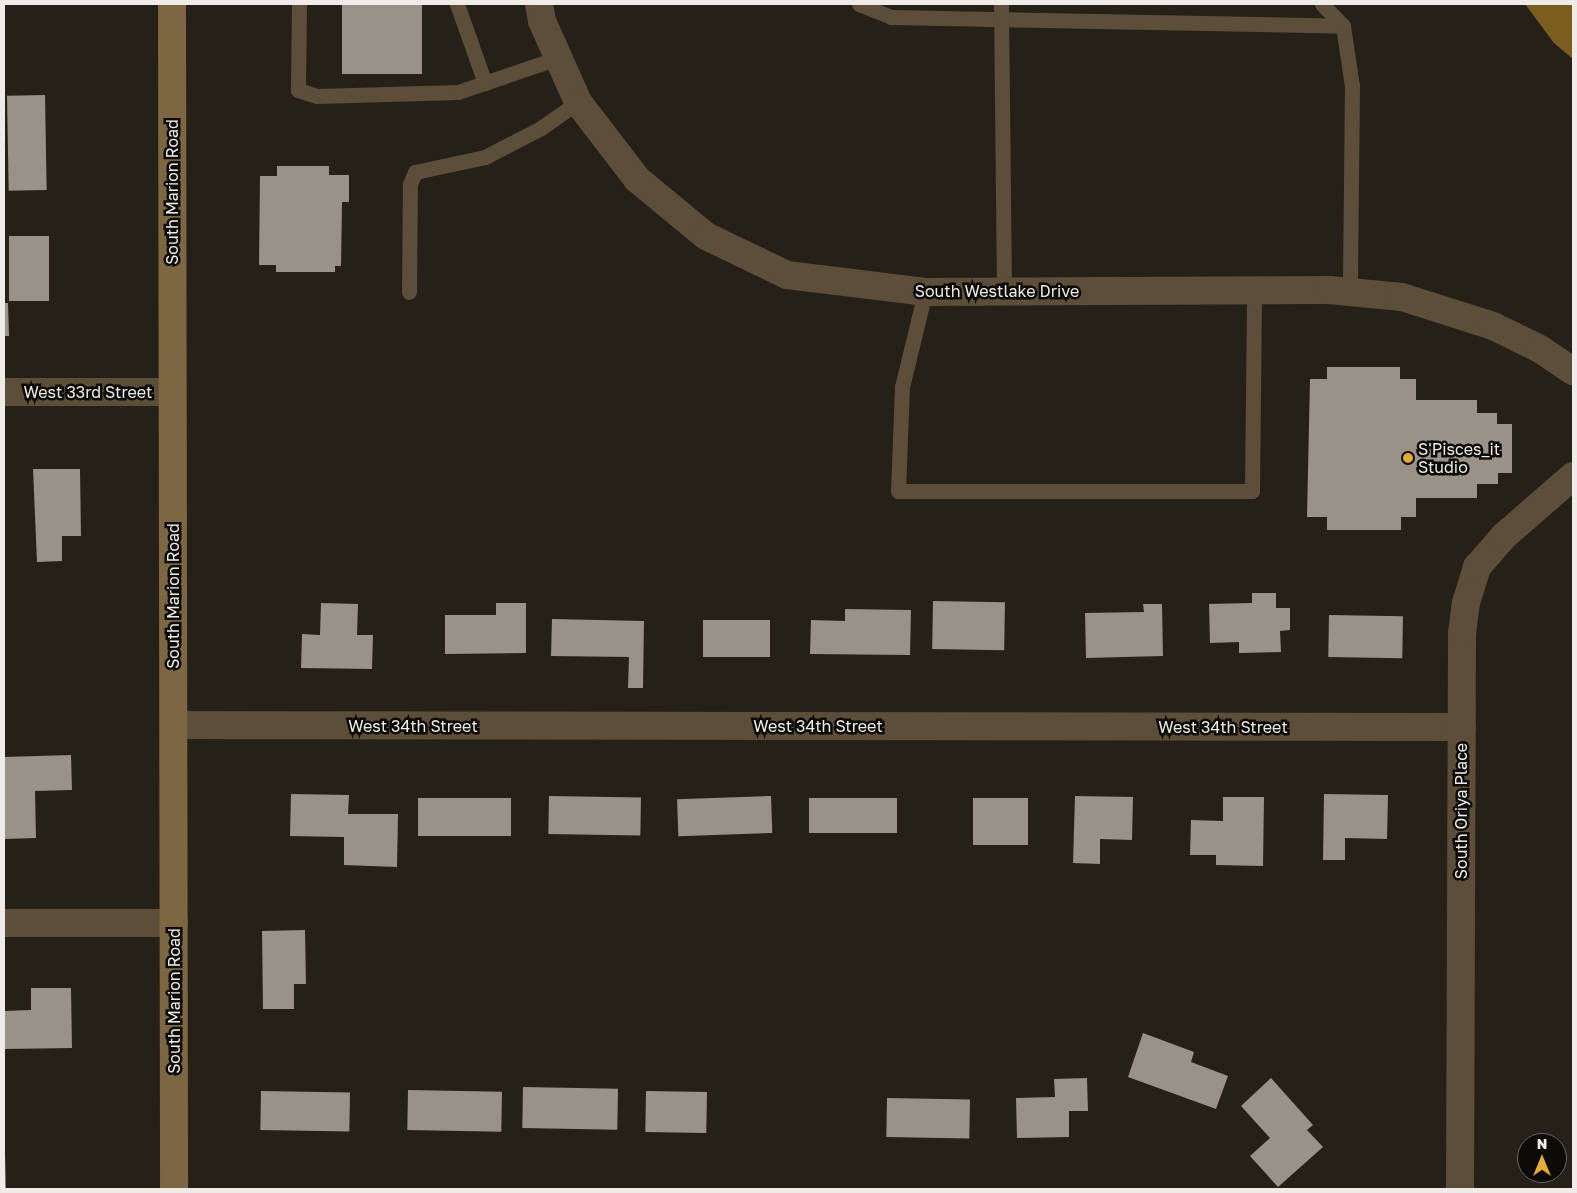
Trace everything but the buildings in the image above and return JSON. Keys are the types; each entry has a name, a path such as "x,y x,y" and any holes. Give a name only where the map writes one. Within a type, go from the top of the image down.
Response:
{"main road":[{"name":"South Marion Road","path":"172,4 174,1189"}],"street":[{"name":"South Westlake Drive","path":"539,4 542,21 578,102 638,179 706,236 786,275 925,292 1254,290 1350,292 1402,297 1493,326 1540,348 1573,371"},
{"name":"West 33rd Street","path":"4,392 172,392"},
{"name":"South Oriya Place","path":"1460,1189 1462,634 1466,603 1477,567 1504,536 1573,476"},
{"name":"West 34th Street","path":"174,725 1462,727"},
{"path":"4,924 174,923"}],"lane":[{"path":"299,4 298,90 317,96 458,92 558,58"},
{"path":"457,4 485,83"},
{"path":"859,4 890,17 1342,26"},
{"path":"1001,4 1004,291"},
{"path":"1322,4 1342,26 1352,86 1350,292"},
{"path":"409,292 410,184 415,172 485,157 541,128 578,102"},
{"path":"925,292 902,387 898,490 1252,492 1254,290"}],"shaded area":[{"path":"1525,4 1573,4 1573,59 1554,43"}],"place":[{"name":"S'Pisces_it Studio","path":"1408,458"}]}
